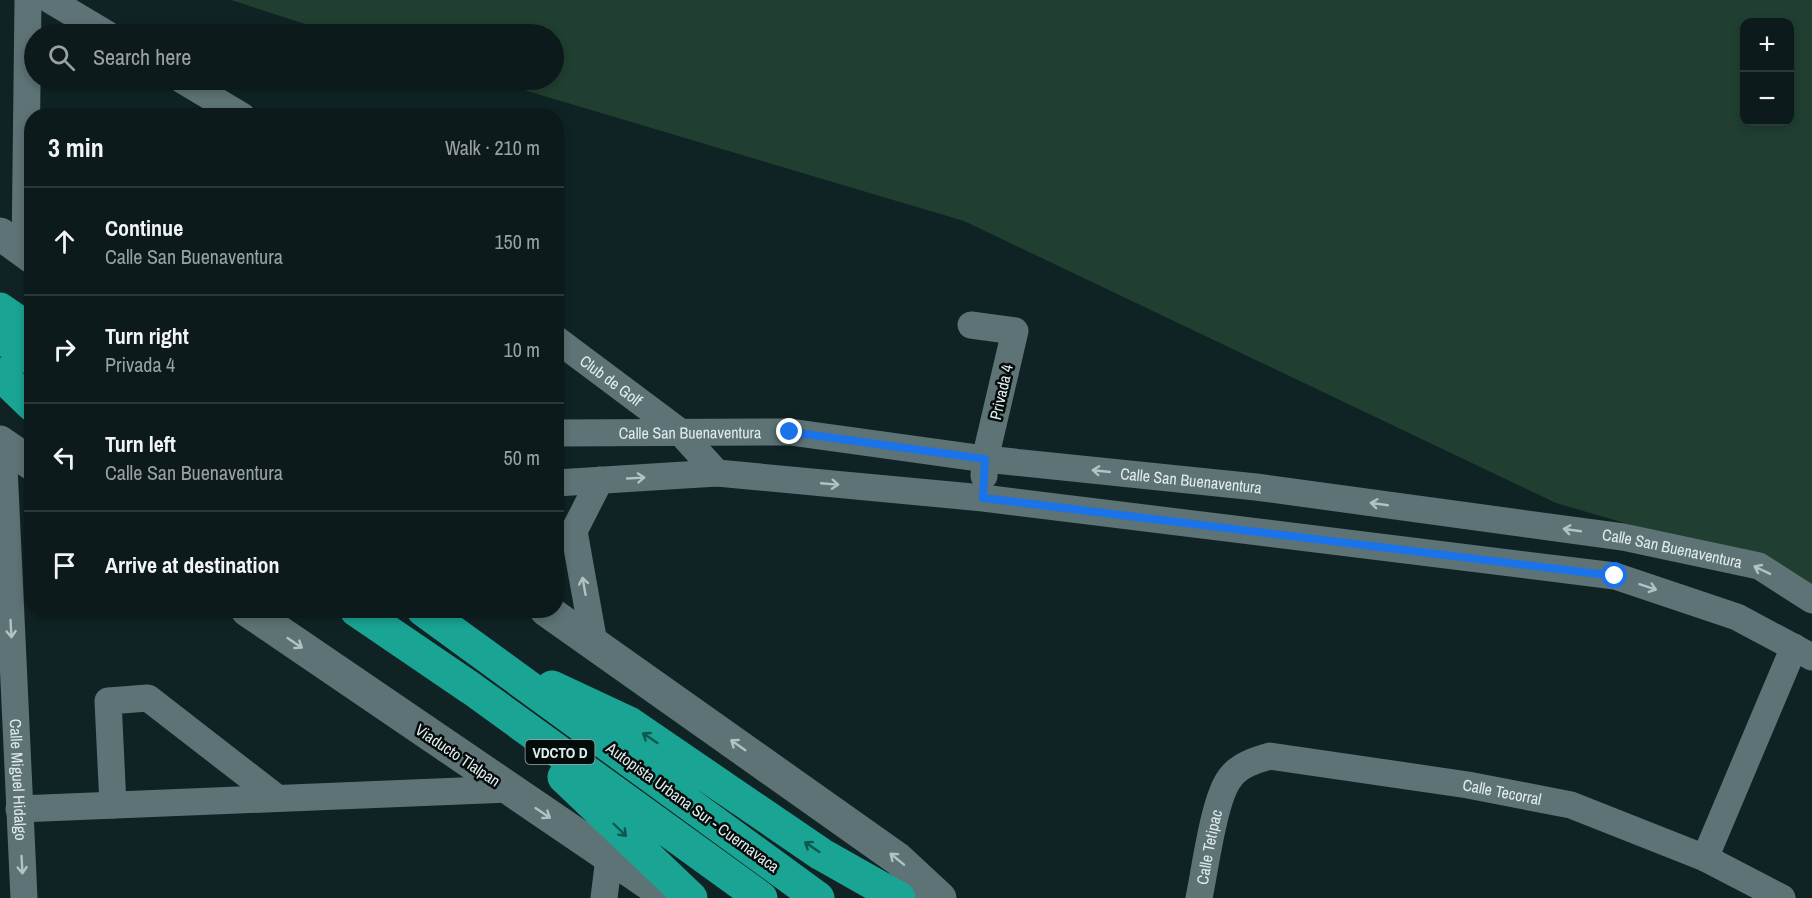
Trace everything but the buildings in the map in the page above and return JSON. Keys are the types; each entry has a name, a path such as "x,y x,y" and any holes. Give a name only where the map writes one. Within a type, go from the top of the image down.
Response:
{"highway":[{"path":"0,289 24,298"},
{"path":"0,299 24,316"},
{"path":"0,309 24,326"},
{"path":"0,336 24,353"},
{"path":"0,349 24,366"},
{"path":"0,374 24,397"},
{"name":"VDCTO D","path":"371,618 761,898"},
{"name":"Autopista Urbana Sur - Cuernavaca","path":"371,618 767,898"},
{"name":"Autopista Urbana Sur - Cuernavaca","path":"434,618 818,898"},
{"name":"VDCTO D","path":"448,618 511,667 833,898"},
{"path":"511,667 628,723 821,854 898,898"},
{"path":"472,689 691,898"}],"main road":[{"path":"1,444 24,459"},
{"name":"Viaducto Tlalpan","path":"259,618 670,898"},
{"path":"558,618 898,859 940,898"}],"street":[{"path":"27,24 28,0"},
{"path":"50,0 90,24"},
{"path":"24,108 25,90"},
{"path":"199,90 229,108"},
{"path":"19,248 24,110"},
{"name":"Privada 4","path":"971,325 1015,331 985,459 983,498"},
{"name":"Club de Golf","path":"564,345 679,431 717,473"},
{"name":"Calle San Buenaventura","path":"564,433 790,432 985,459 1256,487 1623,537 1759,566 1812,600"},
{"name":"Calle Miguel Hidalgo","path":"1,444 24,898"},
{"path":"564,482 717,473 983,498 1615,576 1737,617 1803,652 1705,858"},
{"path":"594,643 574,531 600,480"},
{"path":"113,805 108,701 148,698 277,798"},
{"name":"Calle Tecorral","path":"1222,795 1231,777 1252,761 1270,756 1468,785 1571,805 1705,858 1782,898"},
{"path":"19,809 509,789"},
{"name":"Calle Tetipac","path":"1199,898 1222,795"},
{"path":"604,898 609,858"}],"green space":[{"path":"231,0 1812,0 1812,611 1686,541 1556,503 964,221 524,90 564,90 564,24 305,24"}],"route":[{"path":"790,432 985,459 983,498 1615,576"}]}
